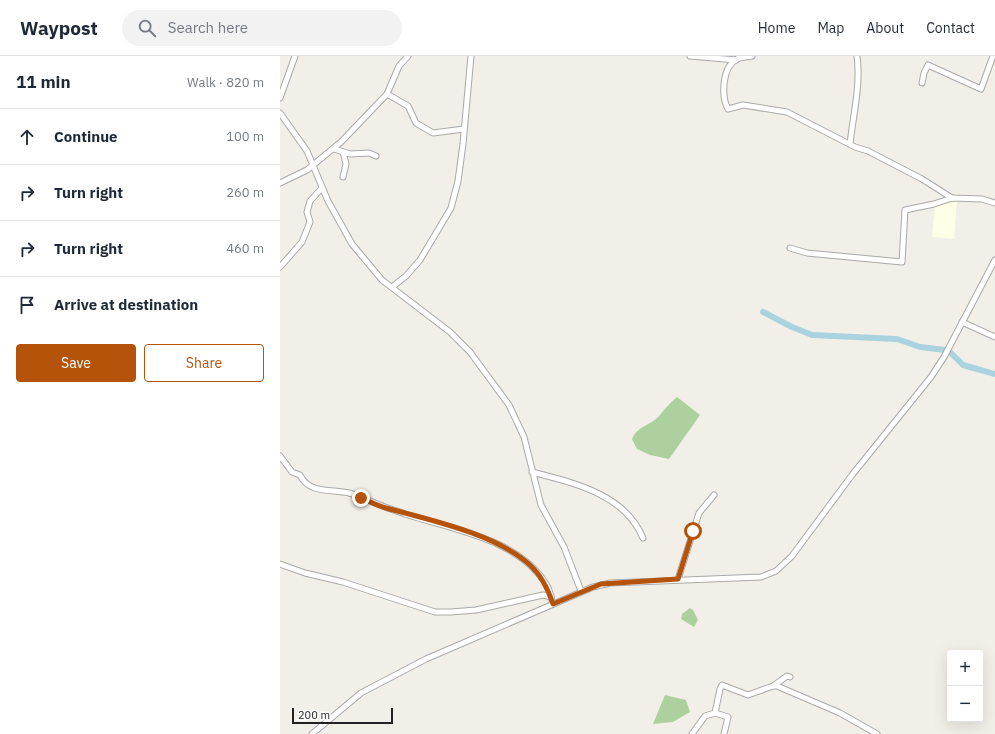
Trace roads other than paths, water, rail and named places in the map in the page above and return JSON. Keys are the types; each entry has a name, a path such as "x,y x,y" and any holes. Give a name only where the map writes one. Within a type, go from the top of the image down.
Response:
{"street":[{"path":"280,98 295,56"},
{"path":"280,183 294,178 334,149 387,94 399,66 408,56"},
{"path":"392,287 406,276 420,260 448,215 458,181 471,56"},
{"path":"690,56 736,60 752,56"},
{"path":"850,144 856,99 858,69 857,56"},
{"path":"922,83 924,73 928,65 981,89 993,56"},
{"path":"736,60 726,73 725,90 728,109 743,105 787,112 850,144 873,153 952,198"},
{"path":"387,94 408,106 416,122 433,134 464,129"},
{"path":"280,113 307,151 322,188 352,244 374,273 450,332 470,352 509,405 524,437 541,506 564,547 581,591"},
{"path":"334,149 350,154 369,153 376,156"},
{"path":"343,152 346,164 343,177"},
{"path":"280,267 302,242 310,222 307,212 310,201 322,188"},
{"path":"790,248 807,253 902,262 905,210 952,198 982,199 995,203"},
{"path":"312,734 361,693 426,659 581,591 605,583 761,577 771,574 781,568 792,556 852,475 931,377 994,263"},
{"path":"962,322 995,337"},
{"path":"280,456 292,472 300,475 303,482 310,486 320,490 349,493 387,508 453,527 501,547 531,566 545,582 553,604"},
{"path":"532,472 579,485 606,497 618,506 633,522 643,538"},
{"path":"678,579 697,516 708,500 714,495"},
{"path":"280,564 305,573 343,582 435,612 476,610 543,595 551,597"},
{"path":"715,713 722,685 748,695 782,682 787,676 790,677"},
{"path":"773,686 840,713 877,734"},
{"path":"692,734 705,716 715,713 728,717 724,734"}],"waterway":[{"path":"763,312 792,327 812,335 897,339 920,347 945,350"},
{"path":"949,351 963,365 995,374"}]}
